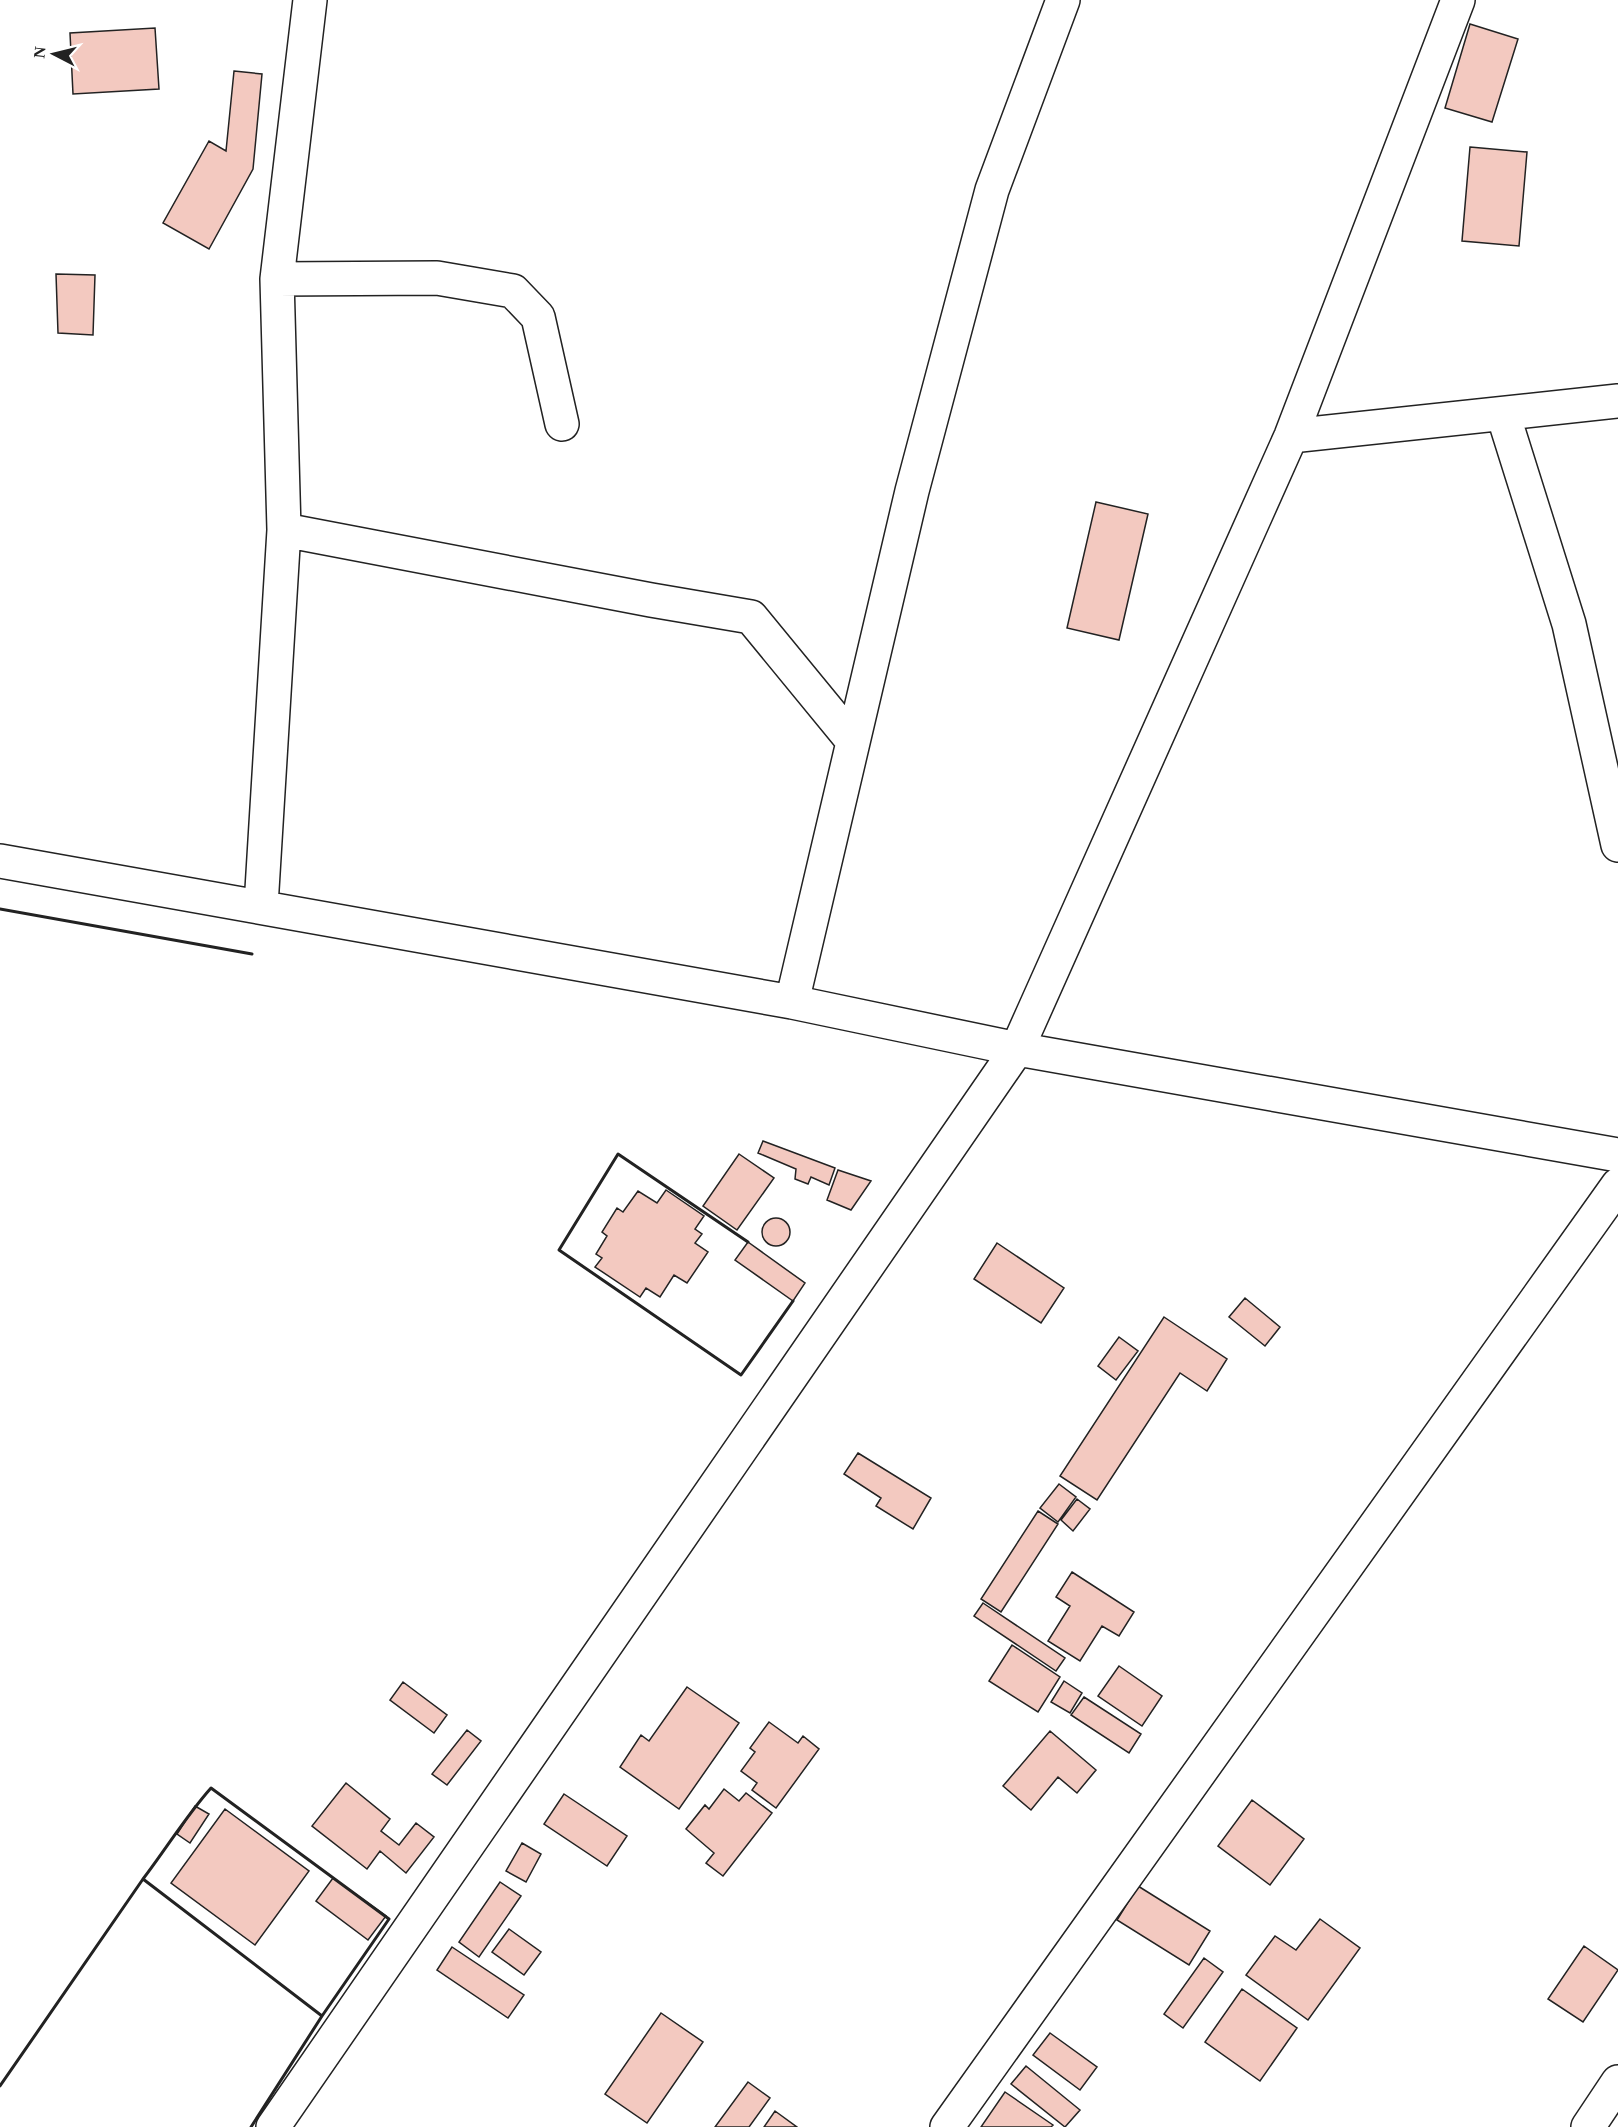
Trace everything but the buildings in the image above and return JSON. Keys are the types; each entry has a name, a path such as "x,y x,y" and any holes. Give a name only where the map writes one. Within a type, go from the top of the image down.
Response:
{"street":[{"path":"261,906 284,530 278,279 310,0"},
{"path":"792,1002 912,491 992,190 1063,0"},
{"path":"273,2127 1017,1049 1291,436 1458,0"},
{"path":"278,279 437,278 513,291 538,317 562,424"},
{"path":"1291,436 1618,401"},
{"path":"1503,414 1569,624 1618,845"},
{"path":"284,530 751,617 852,740"},
{"path":"0,861 792,1002 1017,1049 1618,1155"},
{"path":"947,2127 1618,1185"},
{"path":"1587,2127 1618,2082"}],"wall":[{"path":"0,909 252,954"},
{"path":"748,1242 618,1154 559,1250 741,1375 793,1301"},
{"path":"211,1788 389,1919 322,2016 143,1879 211,1788"},
{"path":"0,2086 143,1879"},
{"path":"251,2127 322,2016"}]}
